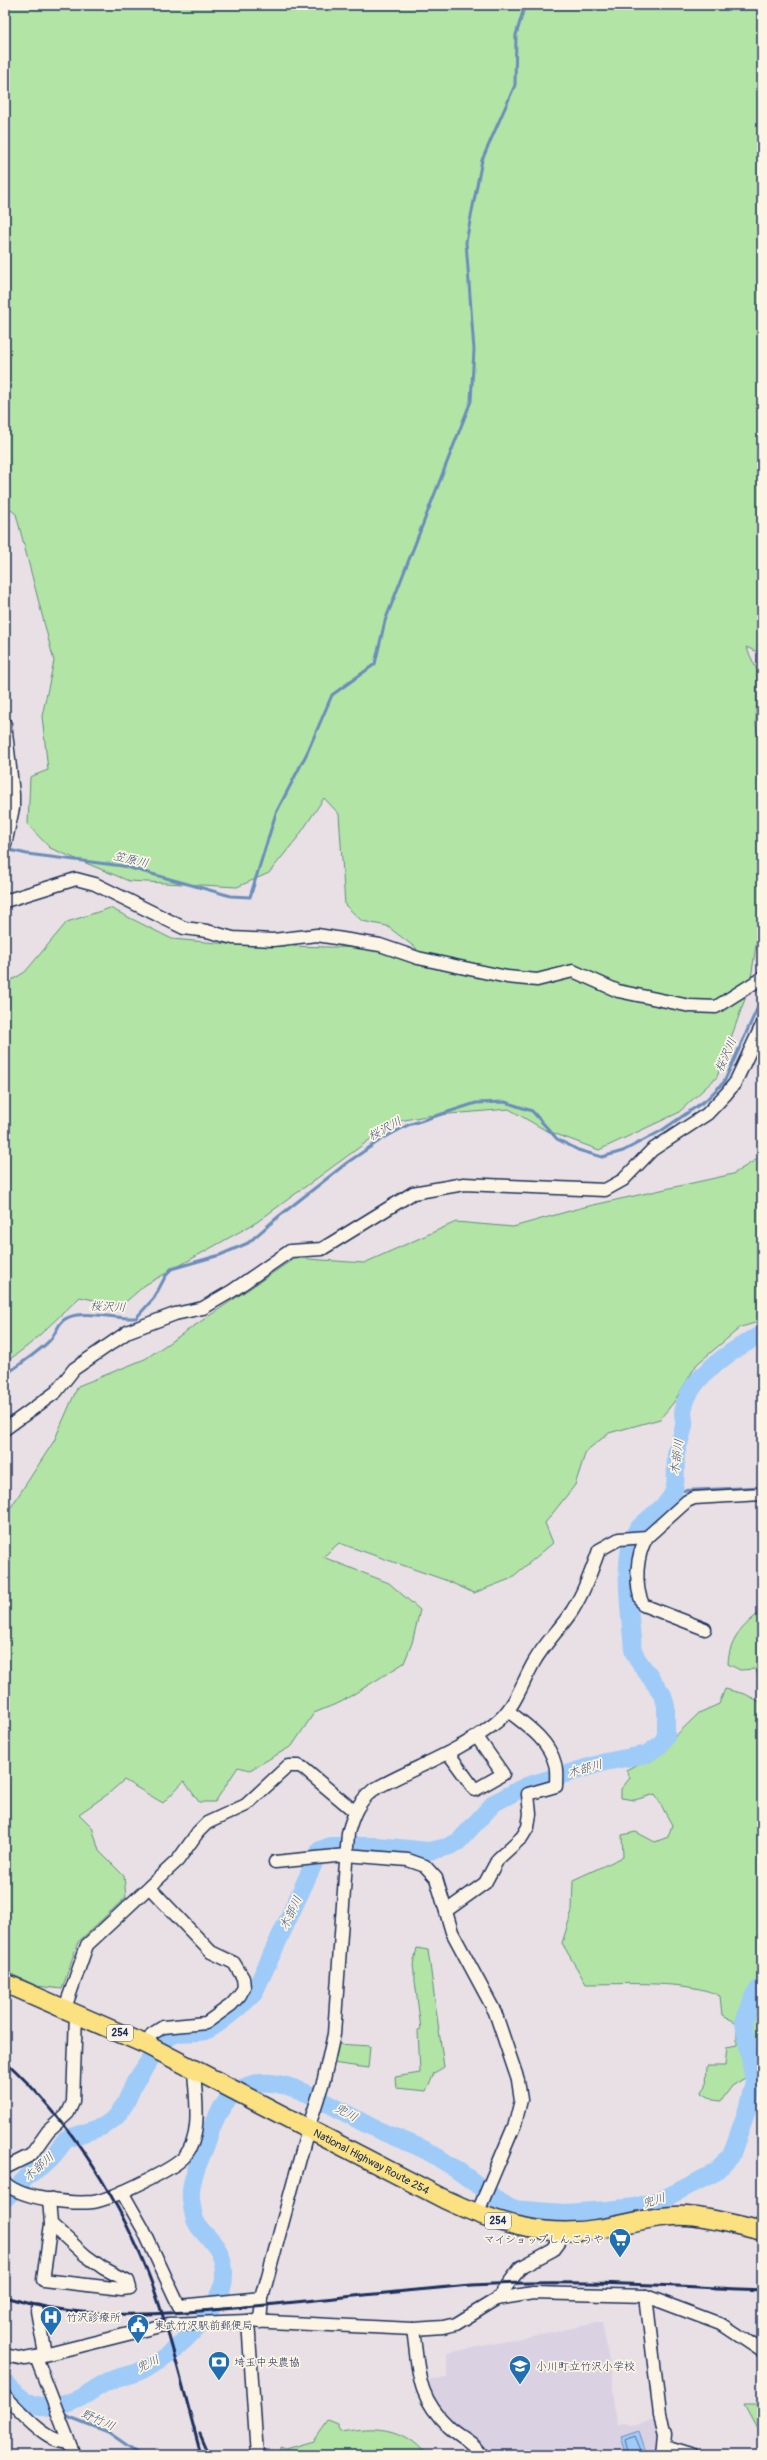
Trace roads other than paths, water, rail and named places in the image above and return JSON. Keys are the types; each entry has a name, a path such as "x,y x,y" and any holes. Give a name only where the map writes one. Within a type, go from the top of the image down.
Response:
{"highway":[{"name":"National Highway Route 254","path":"5,1984 71,2011 147,2045 308,2129 477,2214 508,2225 562,2233 597,2229 669,2216 687,2216 762,2231"}],"street":[{"path":"5,724 13,801 5,845"},
{"path":"5,901 76,879 95,884 184,928 207,931 233,938 273,940 317,935 380,945 418,958 537,980 573,971 618,992 690,1006 716,1007 762,978"},
{"path":"5,1429 56,1392 74,1369 129,1331 175,1314 203,1308 232,1292 251,1276 290,1251 322,1249 413,1193 464,1184 605,1190 623,1180 652,1150 707,1114 735,1083 762,1025"},
{"path":"705,1629 643,1605 638,1577 638,1560 641,1546 647,1537 687,1501 694,1498 762,1494"},
{"path":"257,2455 254,2322 262,2298 308,2129 324,2079 334,2034 346,1855 348,1833 354,1811 364,1797 373,1790 449,1754 477,1737 508,1711 516,1701 534,1661 572,1611 586,1587 599,1550 619,1539 647,1537"},
{"path":"446,1911 485,1883 498,1860 522,1837 528,1827 530,1814 528,1794 556,1786 556,1764 548,1748 537,1733 508,1711"},
{"path":"449,1754 475,1790 503,1774 477,1737"},
{"path":"5,2168 32,2155 48,2131 68,2113 73,2102 71,2011 87,1945 150,1888 178,1860 198,1832 207,1823 246,1805 288,1766 299,1766 303,1768 354,1811"},
{"path":"275,1862 346,1855 408,1860 421,1863 436,1878 460,1949 494,2012 518,2080 521,2100 515,2124 477,2214"},
{"path":"147,2045 152,2034 163,2027 206,2023 231,2005 240,1995 244,1987 243,1978 234,1962 211,1952 150,1888"},
{"path":"6,2184 19,2193 32,2197 92,2202 122,2192 177,2164 186,2155 196,2134 194,2070"},
{"path":"122,2192 143,2229 179,2306 262,2298"},
{"path":"49,2199 51,2224 43,2280 122,2289 130,2288 128,2281 91,2259 51,2224"},
{"path":"5,2355 24,2359 152,2327 187,2323 254,2322 413,2329 456,2324 497,2299 521,2267 553,2250 559,2242 562,2233"},
{"path":"497,2299 533,2293 646,2296 723,2325 762,2351"},
{"path":"646,2296 664,2451 691,2455"},
{"path":"37,2311 41,2355 49,2395 74,2455"},
{"path":"413,2329 421,2388 425,2399 442,2420 473,2444 482,2455"},
{"path":"5,2396 55,2440 67,2441"}],"water":[{"path":"639,2431 647,2455 627,2455 621,2437"}],"waterway":[{"name":"笠原川","path":"5,849 27,854 123,866 231,896 250,897 276,813 307,753 332,695 375,664 385,621 471,401 474,350 466,242 482,160 515,85 516,35 525,5"},
{"name":"桜沢川","path":"762,693 759,707 762,722"},
{"name":"桜沢川","path":"5,1375 47,1343 66,1318 84,1314 136,1318 154,1298 171,1269 220,1255 248,1243 278,1217 348,1162 382,1139 408,1125 476,1103 505,1102 532,1111 557,1139 578,1150 602,1157 623,1151 661,1131 706,1100 724,1082 762,998"},
{"name":"木部川","path":"162,2042 178,2033 199,2032 209,2029 230,2014 254,1993 320,1850 330,1846 377,1846 429,1851 447,1847 458,1842 494,1803 526,1786 605,1762 647,1754 660,1745 666,1736 666,1706 663,1695 637,1659 633,1650 628,1588 629,1555 632,1541 641,1525 672,1496 675,1482 676,1454 683,1432 683,1413 686,1400 693,1388 702,1376 725,1356 762,1334"},
{"path":"674,1491 762,1487"},
{"name":"兜川","path":"5,2383 22,2398 40,2406 49,2407 69,2403 84,2396 100,2385 119,2377 136,2373 152,2365 186,2339 205,2317 220,2294 224,2281 224,2267 217,2248 196,2222 194,2217 191,2199 192,2183 209,2136 222,2107 238,2090 257,2083 278,2084 300,2090 322,2100 373,2128 416,2146 441,2159 458,2170 499,2202 512,2209 565,2213 635,2207 663,2199 716,2172 731,2156 747,2110 754,2082 744,2022 755,1993 762,1986"},
{"name":"木部川","path":"5,2199 29,2175 50,2160 66,2139 104,2126 116,2117 125,2104 135,2082 153,2055"},
{"name":"野竹川","path":"44,2408 53,2411"},
{"name":"野竹川","path":"62,2414 108,2432 141,2455"}],"railway":[{"path":"5,2061 52,2110 73,2138 93,2166 127,2226 141,2257 161,2309 201,2455"},
{"path":"5,2297 37,2305 68,2310 99,2313 160,2314 445,2287 508,2283 617,2284 762,2290"},
{"path":"200,2434 209,2455"}],"place":[{"name":"マイショップしんごうや","path":"620,2258"},
{"name":"竹沢診療所","path":"51,2336"},
{"name":"東武竹沢駅前郵便局","path":"138,2344"},
{"name":"埼玉中央農協","path":"219,2382"},
{"name":"小川町立竹沢小学校","path":"520,2386"}]}
